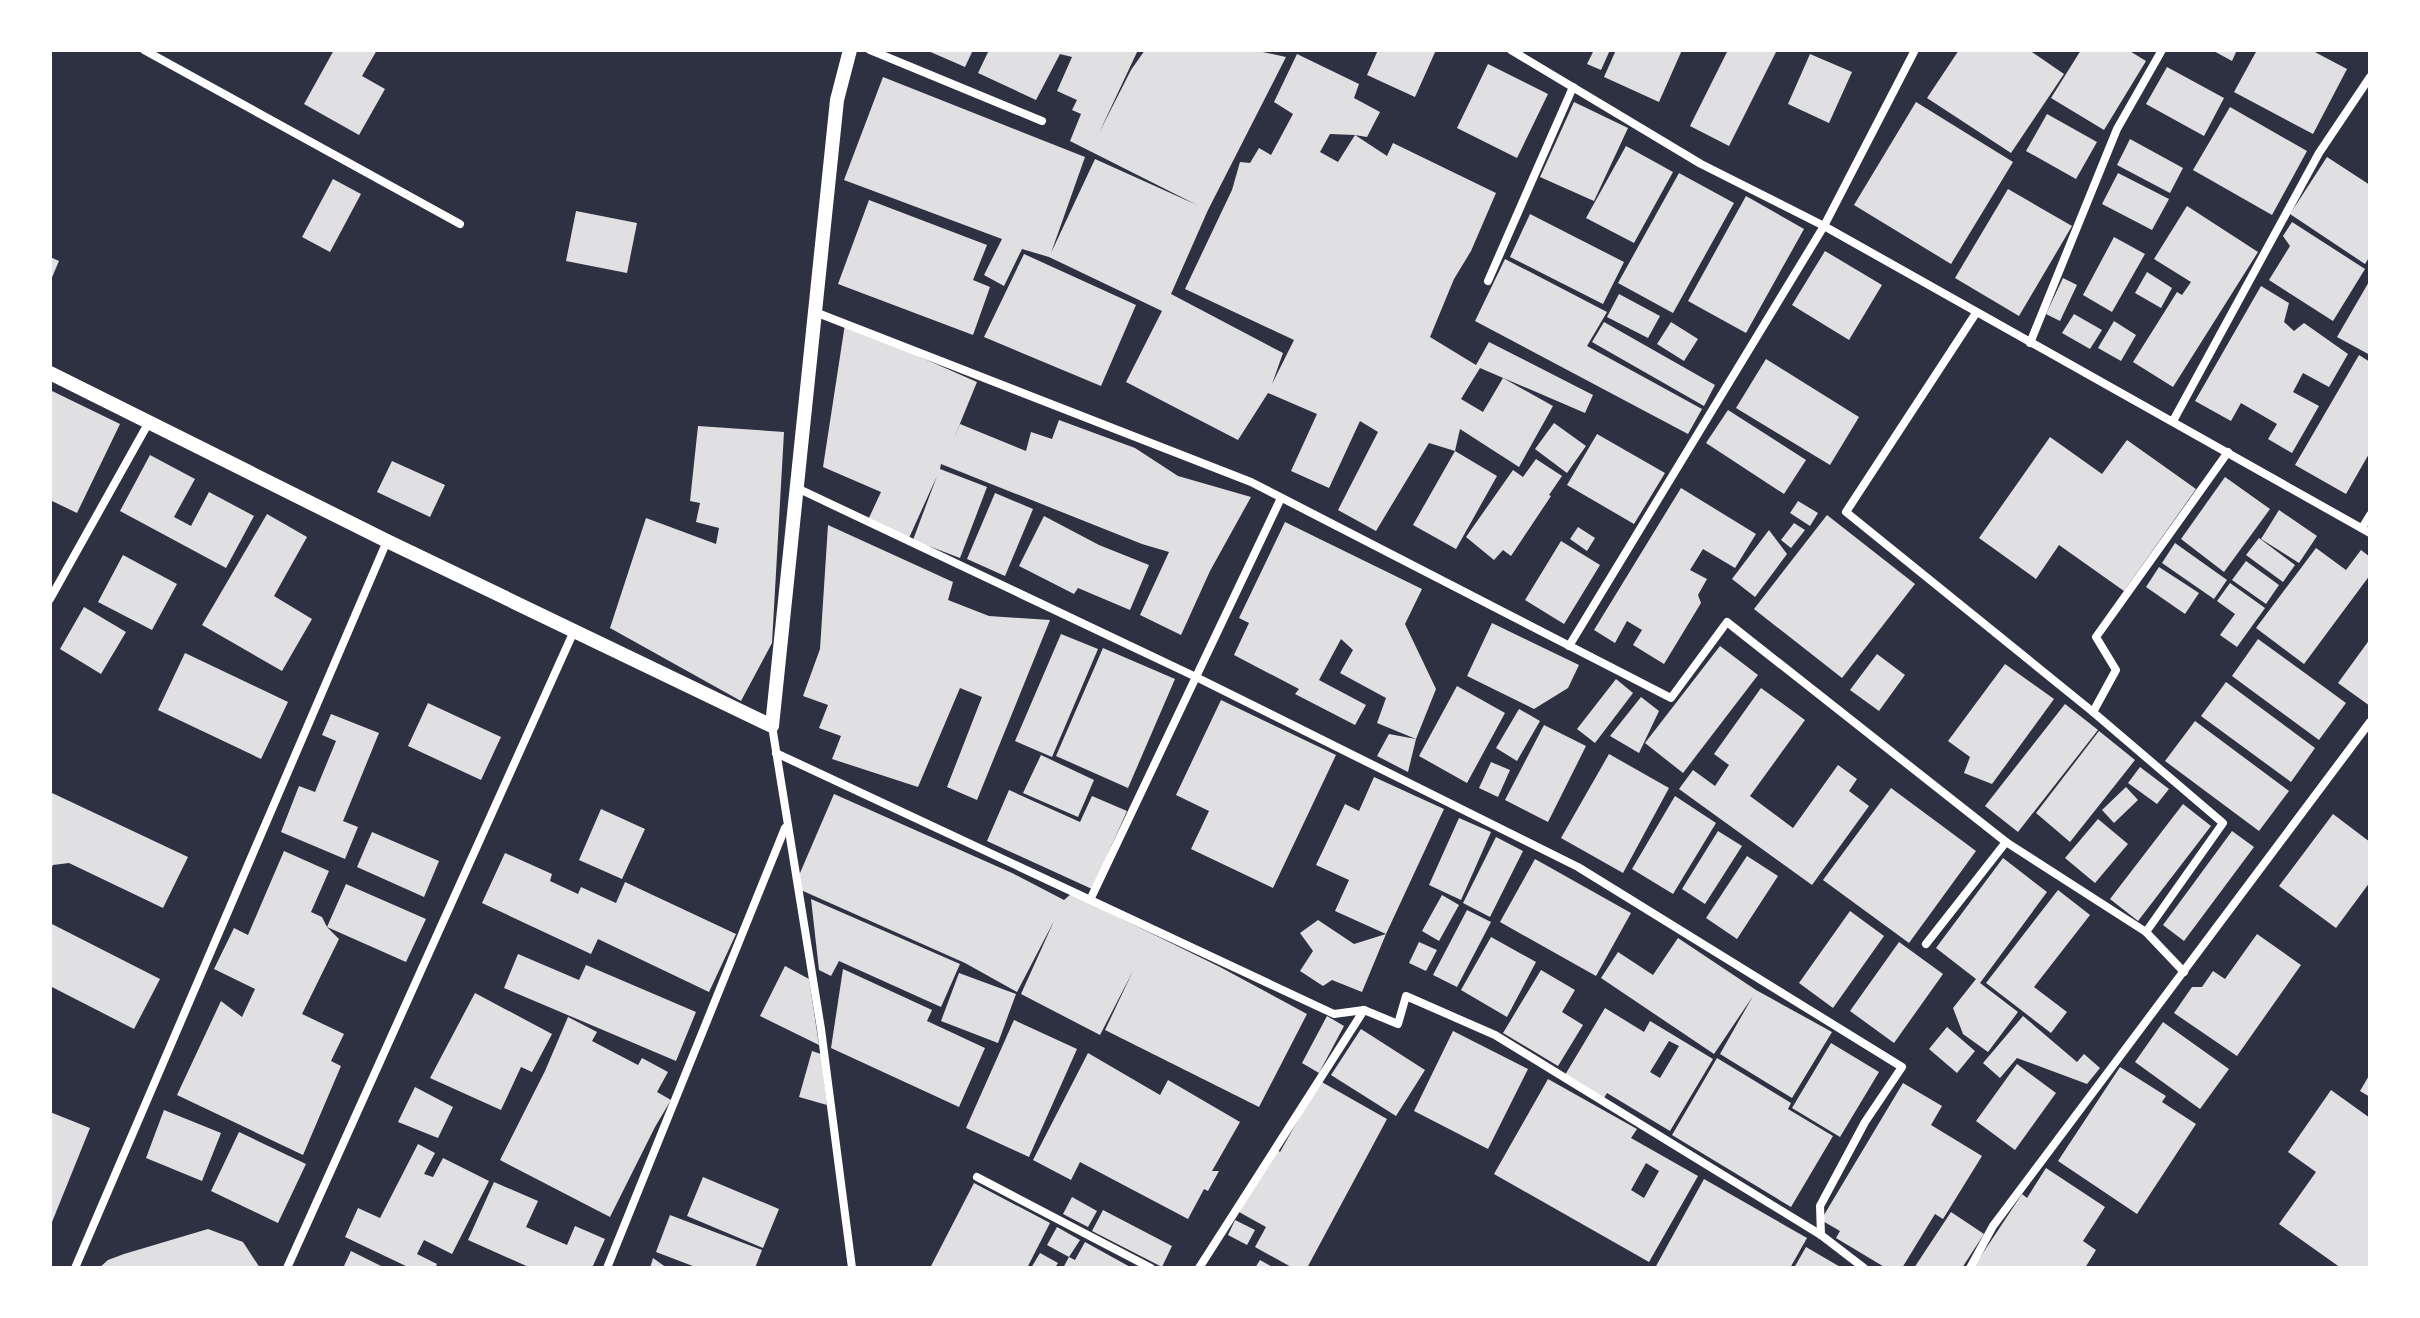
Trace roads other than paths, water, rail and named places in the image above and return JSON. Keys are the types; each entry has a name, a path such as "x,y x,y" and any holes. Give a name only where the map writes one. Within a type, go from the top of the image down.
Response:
{"street":[{"path":"144,50 460,224"},
{"path":"850,50 837,100 772,726 821,1029 852,1268"},
{"path":"870,50 1042,121"},
{"path":"1511,50 1701,164 1824,226 2366,531 2370,515"},
{"path":"1569,646 1824,226 1915,50"},
{"path":"2030,343 2117,129 2162,50"},
{"path":"2173,421 2319,153 2370,77"},
{"path":"1488,281 1573,87"},
{"path":"815,312 1236,477 1671,698 1727,622 2006,842 2146,932 2184,972"},
{"path":"1976,313 1846,512 2093,712 2223,823 2146,932"},
{"path":"50,373 387,541 772,726"},
{"path":"50,599 149,422"},
{"path":"2093,712 2116,670 2096,637 2228,452"},
{"path":"797,488 1196,677 1578,867 1902,1067 1865,1122 1820,1206 1821,1235"},
{"path":"1090,900 1281,498"},
{"path":"75,1268 387,541"},
{"path":"287,1268 574,631"},
{"path":"1970,1268 1993,1226 2370,722"},
{"path":"776,753 1334,1014 1364,1010 1398,1024 1406,996 1495,1035 1821,1235 1864,1268"},
{"path":"607,1268 787,825"},
{"path":"1926,944 2006,842"},
{"path":"1199,1268 1364,1010"},
{"path":"977,1177 1151,1268"}]}
